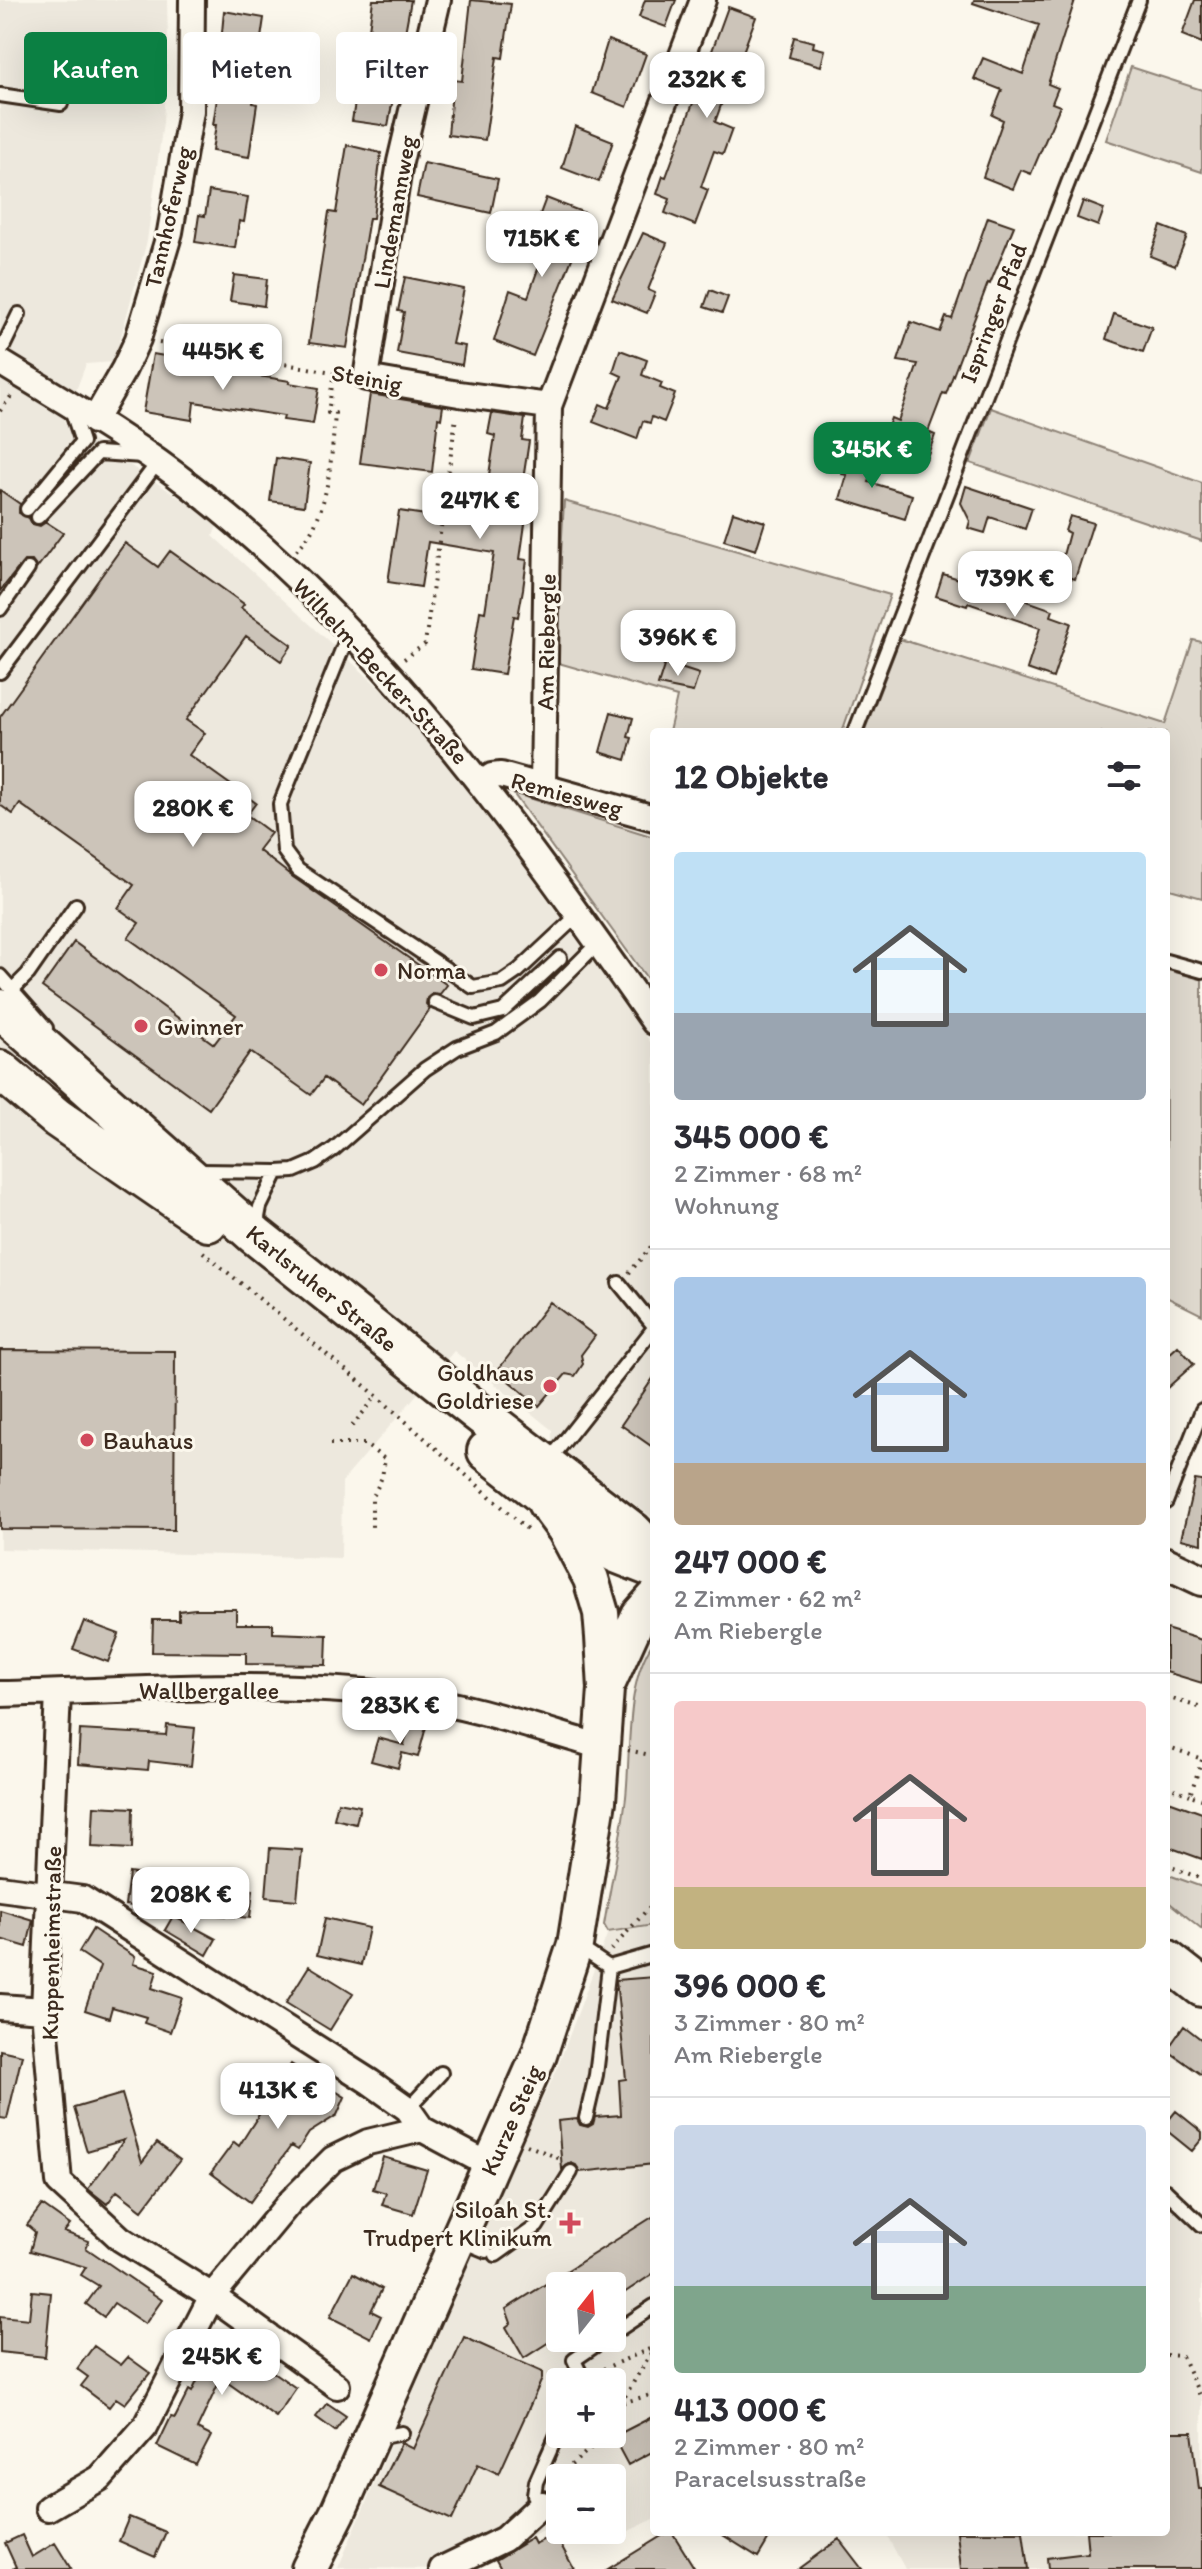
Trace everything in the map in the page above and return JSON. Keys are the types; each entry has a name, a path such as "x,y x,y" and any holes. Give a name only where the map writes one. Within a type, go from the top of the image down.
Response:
{"main road":[{"name":"Karlsruher Straße","path":"7,998 61,1064 179,1170 411,1361 542,1478 616,1553 650,1566"},
{"name":"Karlsruher Straße","path":"0,1037 205,1237 542,1478 633,1532 650,1550"},
{"path":"0,1070 205,1237"},
{"name":"Kurze Steig","path":"309,2569 386,2436 480,2249 491,2166 539,2055 595,1957 592,1847 606,1689 601,1613 591,1579 542,1478"},
{"path":"603,1637 627,1600 650,1586"},
{"name":"Kurze Steig","path":"606,1689 639,1615 650,1603"},
{"path":"1170,1962 1202,1987"}],"street":[{"name":"Tannhoferweg","path":"94,421 138,339 170,232 191,111 192,0"},
{"name":"Lindemannweg","path":"366,378 400,162 438,0"},
{"name":"Am Riebergle","path":"543,785 549,406 703,0"},
{"name":"Wilhelm-Becker-Straße","path":"0,362 154,459 212,503 350,630 482,783 650,1016"},
{"name":"Steinig","path":"366,378 549,406"},
{"name":"Remiesweg","path":"482,783 492,776 501,775 650,817"},
{"path":"1170,1565 1202,1580"},
{"path":"1170,1587 1202,1590"},
{"name":"Wallbergallee","path":"0,1694 196,1688 332,1689 364,1684 402,1696 477,1711 602,1747"},
{"name":"Kuppenheimstraße","path":"58,1693 44,2010 59,2182 121,2239 212,2296 337,2386"},
{"path":"0,1888 83,1899 370,2082 415,2119 491,2166"},
{"path":"0,2007 44,2010"},
{"path":"48,2508 100,2478 145,2427 212,2296 290,2202 333,2159 415,2119"},
{"path":"442,2569 504,2539 542,2504"}],"lane":[{"name":"Ispringer Pfad","path":"857,728 1139,0"},
{"path":"0,95 24,99"},
{"path":"0,353 19,314"},
{"path":"0,672 154,459 98,453 33,513 82,442 70,406"},
{"path":"0,609 28,569"},
{"path":"350,630 280,804 284,851 298,870 473,987 502,982 518,971 579,914"},
{"path":"7,998 28,974 76,905"},
{"path":"179,1170 294,1171 315,1162 425,1069 457,1048 496,1033 540,1001 599,942"},
{"path":"435,1002 474,1018 503,1011 560,958"},
{"path":"1170,962 1202,971"},
{"path":"0,976 7,998"},
{"path":"255,1235 260,1207 277,1172"},
{"path":"619,1283 650,1322"},
{"path":"542,1478 650,1332"},
{"path":"1170,1492 1202,1410"},
{"path":"586,2118 596,2075 595,1957 650,1954"},
{"path":"415,2119 441,2073"},
{"path":"480,2249 537,2226 574,2169"},
{"path":"1170,2195 1202,2225"},
{"path":"626,2325 650,2309"},
{"path":"577,2368 574,2360 586,2352"},
{"path":"542,2504 534,2495 536,2482 551,2448"}],"path":[{"name":"Steinig","path":"138,339 366,378"},
{"path":"278,561 300,548 319,518 333,448 335,413 328,413 334,372"},
{"path":"388,671 425,644 459,394"},
{"path":"205,1237 538,1539"},
{"path":"619,1283 650,1248"},
{"path":"352,1426 377,1396"},
{"path":"330,1444 364,1444 385,1459 382,1477 372,1499 372,1531"},
{"path":"1170,1698 1202,1708"},
{"path":"1170,1748 1202,1760 1190,1795"},
{"path":"640,1751 650,1755"},
{"path":"1170,1788 1202,1799"},
{"path":"1170,1867 1202,1879"},
{"path":"595,1957 650,1906"},
{"path":"522,2143 574,2169"},
{"path":"608,2368 650,2350"},
{"path":"626,2395 650,2355"},
{"path":"1170,2355 1182,2356 1201,2398"},
{"path":"626,2402 650,2395"},
{"path":"572,2464 591,2448"}],"shaded area":[{"path":"0,0 167,0 168,42 167,58 167,32 24,32 24,104 164,104 147,241 114,362 86,364 64,422 218,523 213,536 402,708 461,779 650,1041 650,1516 552,1442 552,1430 454,1351 342,1482 341,1558 0,1549"},
{"path":"1131,67 1202,90 1202,172 1106,140"},
{"path":"991,408 1202,483 1202,541 970,463"},
{"path":"564,501 890,595 843,728 670,728 677,697 555,662"},
{"path":"900,639 1165,724 1193,640 1202,642 1202,898 1170,889 1170,728 866,728"},
{"path":"513,793 650,836 650,982"},
{"path":"1170,968 1202,977 1202,1315 1170,1299"},
{"path":"650,1648 650,1926 608,1932 604,1925 626,1797 634,1695"},
{"path":"1170,1875 1202,1887 1202,1929 1170,1903"},
{"name":"Siloah St. Trudpert Klinikum","path":"650,1926 650,2521 626,2532 626,2464 546,2464 546,2529 460,2569 338,2568 512,2160 555,2074 608,1932"},
{"path":"1170,2187 1202,2218 1202,2569 905,2569 887,2536 1170,2536"}],"building":[{"path":"373,0 411,0 405,32 369,32"},
{"path":"471,0 511,4 503,58 497,57 485,140 448,135 451,104 457,104 457,80 462,81"},
{"path":"645,0 676,0 666,27 639,17"},
{"path":"974,0 1075,0 1048,84 1058,88 1052,103 1060,106 1031,174 1021,170 1013,189 983,177 1003,120 992,115 1002,90 974,79 983,58 1023,74 1039,25 973,3"},
{"path":"1195,0 1202,0 1202,43 1182,35"},
{"path":"728,7 756,17 743,52 755,57 748,77 733,72 715,122 732,129 723,154 714,151 701,187 708,190 695,225 665,213 670,199 657,194"},
{"path":"224,11 264,18 262,32 222,32"},
{"path":"794,37 814,42 813,47 825,50 821,66 789,57"},
{"path":"608,40 646,54 627,107 592,93"},
{"path":"216,104 257,104 249,157 212,151 216,125 213,125"},
{"path":"355,104 392,104 388,126 352,121"},
{"path":"575,126 613,141 599,182 562,168"},
{"path":"347,145 381,153 373,218 369,218 347,348 309,343 329,212 336,213"},
{"path":"424,163 498,179 491,213 417,197"},
{"path":"209,191 248,197 244,222 239,221 235,248 195,242 199,215 205,216"},
{"path":"546,198 585,213 575,240 579,241 533,356 494,341 510,290 528,297 543,255 532,251 541,227 536,225"},
{"path":"1083,201 1104,209 1098,226 1077,218"},
{"path":"988,217 1014,226 928,432 935,435 926,460 882,443 891,418 898,421 918,364 898,361 911,322 940,332 946,317 952,319"},
{"path":"1161,226 1187,236 1175,266 1150,256"},
{"path":"643,233 667,243 648,290 655,293 647,313 612,299"},
{"path":"234,275 267,279 264,306 230,301"},
{"path":"405,277 464,289 452,344 465,346 462,365 397,353 404,312 398,311"},
{"path":"710,290 728,297 722,313 704,307"},
{"path":"1114,314 1152,327 1143,352 1106,339"},
{"path":"620,350 647,360 642,375 662,383 660,388 675,394 664,422 652,417 650,423 643,421 637,439 593,422 600,404 609,408 622,376 613,372"},
{"path":"153,354 199,362 198,366 319,388 313,424 283,420 284,416 194,402 192,420 143,412"},
{"path":"370,394 443,406 441,419 438,418 432,472 360,463"},
{"path":"492,413 525,418 522,440 529,441 520,499 532,501 530,518 526,517 520,559 527,560 523,589 518,617 514,616 504,674 471,669 480,611 485,612 494,553 428,542 421,587 388,582 399,511 459,520 464,490 486,494 495,436 488,434"},
{"path":"848,454 875,463 869,482 912,495 905,519 840,499 847,475 842,474"},
{"path":"276,458 310,463 304,506 270,501"},
{"path":"966,486 1032,508 1025,529 990,517 985,533 968,528 970,521 961,503"},
{"path":"0,490 20,504 19,513 29,518 32,524 40,526 46,522 63,533 37,568 32,561 24,561 0,591"},
{"path":"733,512 765,522 756,550 724,540"},
{"path":"1070,516 1093,523 1075,579 1058,574 1069,533 1065,531"},
{"path":"125,543 158,567 170,551 244,604 241,608 292,645 281,661 246,636 186,720 205,733 189,755 256,803 247,815 271,833 258,850 447,985 440,994 433,993 427,998 426,1004 430,1009 361,1105 324,1078 311,1095 250,1052 209,1109 42,987 74,942 214,1044 236,1015 128,938 139,923 118,908 134,885 20,804 13,814 0,805 0,717"},
{"path":"943,574 1028,598 1027,601 1053,610 1051,616 1071,623 1053,678 1027,669 1040,628 968,603 967,606 936,596"},
{"path":"665,663 699,674 693,692 658,685"},
{"path":"611,712 633,718 626,760 600,752"},
{"path":"550,1302 595,1336 581,1355 583,1364 575,1376 566,1374 539,1406 497,1371"},
{"path":"1178,1346 1194,1364 1170,1385 1170,1353"},
{"name":"Bauhaus","path":"0,1350 175,1351 174,1530 0,1529"},
{"path":"650,1383 650,1445 621,1425"},
{"path":"1195,1480 1202,1481 1202,1544 1181,1539"},
{"path":"236,1609 236,1624 273,1624 273,1633 327,1635 326,1665 246,1664 246,1653 152,1652 153,1620 179,1620 179,1611"},
{"path":"84,1621 119,1634 108,1662 73,1649"},
{"path":"1170,1630 1202,1640 1202,1683 1170,1673"},
{"path":"411,1719 427,1723 418,1757 402,1753 398,1768 371,1761 378,1738 404,1745"},
{"path":"167,1725 195,1728 191,1766 149,1761 148,1770 78,1764 80,1730 166,1735"},
{"path":"1170,1801 1202,1813 1202,1859 1170,1847"},
{"path":"338,1802 360,1806 356,1824 334,1819"},
{"path":"94,1806 133,1808 132,1849 92,1847"},
{"path":"270,1848 302,1850 297,1900 266,1897"},
{"path":"129,1873 173,1879 169,1910 125,1905"},
{"path":"220,1887 253,1890 250,1918 218,1915"},
{"path":"0,1910 33,1920 27,1947 0,1939"},
{"path":"173,1916 216,1939 207,1955 165,1930"},
{"path":"325,1918 369,1928 361,1965 317,1955"},
{"path":"93,1929 135,1957 133,1964 157,1971 152,1988 182,1998 170,2032 144,2023 146,2017 112,2007 109,2018 85,2010 100,1966 79,1952"},
{"path":"309,1966 353,1993 330,2030 286,2003"},
{"path":"650,1977 650,2164 580,2172 571,2163 562,2169 558,2121 577,2119 580,2125 588,2127 595,2117 621,2115 619,2080 626,2079 616,1980"},
{"path":"1184,2026 1202,2040 1202,2075 1170,2052 1170,2046"},
{"path":"0,2050 22,2055 7,2119 0,2118"},
{"path":"291,2064 345,2097 337,2115 309,2133 298,2150 291,2146 250,2202 211,2173 234,2142 239,2146"},
{"path":"122,2094 142,2162 157,2143 180,2160 142,2210 117,2191 107,2204 88,2189 124,2140 87,2151 74,2108"},
{"path":"1176,2111 1202,2132 1202,2139 1192,2151 1170,2133 1170,2118"},
{"path":"383,2157 427,2170 413,2214 382,2205 386,2193 373,2189"},
{"path":"42,2205 70,2225 64,2232 89,2241 86,2248 162,2300 145,2324 114,2303 104,2317 86,2304 99,2286 81,2275 86,2267 30,2251 35,2232 27,2225"},
{"path":"650,2219 650,2276 626,2292 626,2272 565,2272"},
{"path":"353,2273 382,2289 371,2311 381,2316 371,2338 330,2317"},
{"path":"546,2284 546,2344 524,2358 506,2327 511,2323 506,2309"},
{"path":"32,2291 51,2293 45,2357 0,2352 0,2316 29,2319"},
{"path":"218,2336 252,2352 250,2356 296,2388 276,2417 221,2378 197,2429 211,2436 196,2465 157,2446 171,2417 175,2418 189,2390 192,2392"},
{"path":"464,2337 542,2372 542,2379 499,2474 478,2464 452,2520 379,2487 401,2443 413,2449"},
{"path":"94,2346 121,2365 128,2357 150,2373 125,2404 116,2398 109,2407 81,2386 88,2377 77,2369"},
{"path":"327,2403 346,2416 335,2431 316,2417"},
{"path":"650,2418 650,2453 628,2465 619,2448 626,2448 626,2430"},
{"path":"1170,2432 1192,2432 1199,2489 1202,2489 1202,2569 1048,2569 1047,2558 1088,2553 1086,2536 1170,2536"},
{"path":"129,2517 166,2532 155,2557 119,2541"},
{"path":"22,2535 32,2557 55,2543 71,2569 12,2569 16,2567 5,2543"},
{"path":"662,2536 674,2536 695,2569 608,2569"},
{"path":"724,2536 771,2536 758,2557"},
{"path":"957,2536 1024,2536 1028,2569 961,2569"},
{"path":"532,2538 535,2544 546,2538 546,2544 560,2544 574,2569 501,2569 496,2560"},
{"path":"839,2539 862,2569 798,2569"}],"place":[{"name":"Norma","path":"381,970"},
{"name":"Gwinner","path":"141,1026"},
{"name":"Goldhaus Goldriese","path":"550,1386"},
{"name":"Bauhaus","path":"87,1440"},
{"name":"Siloah St. Trudpert Klinikum","path":"570,2223"}]}
